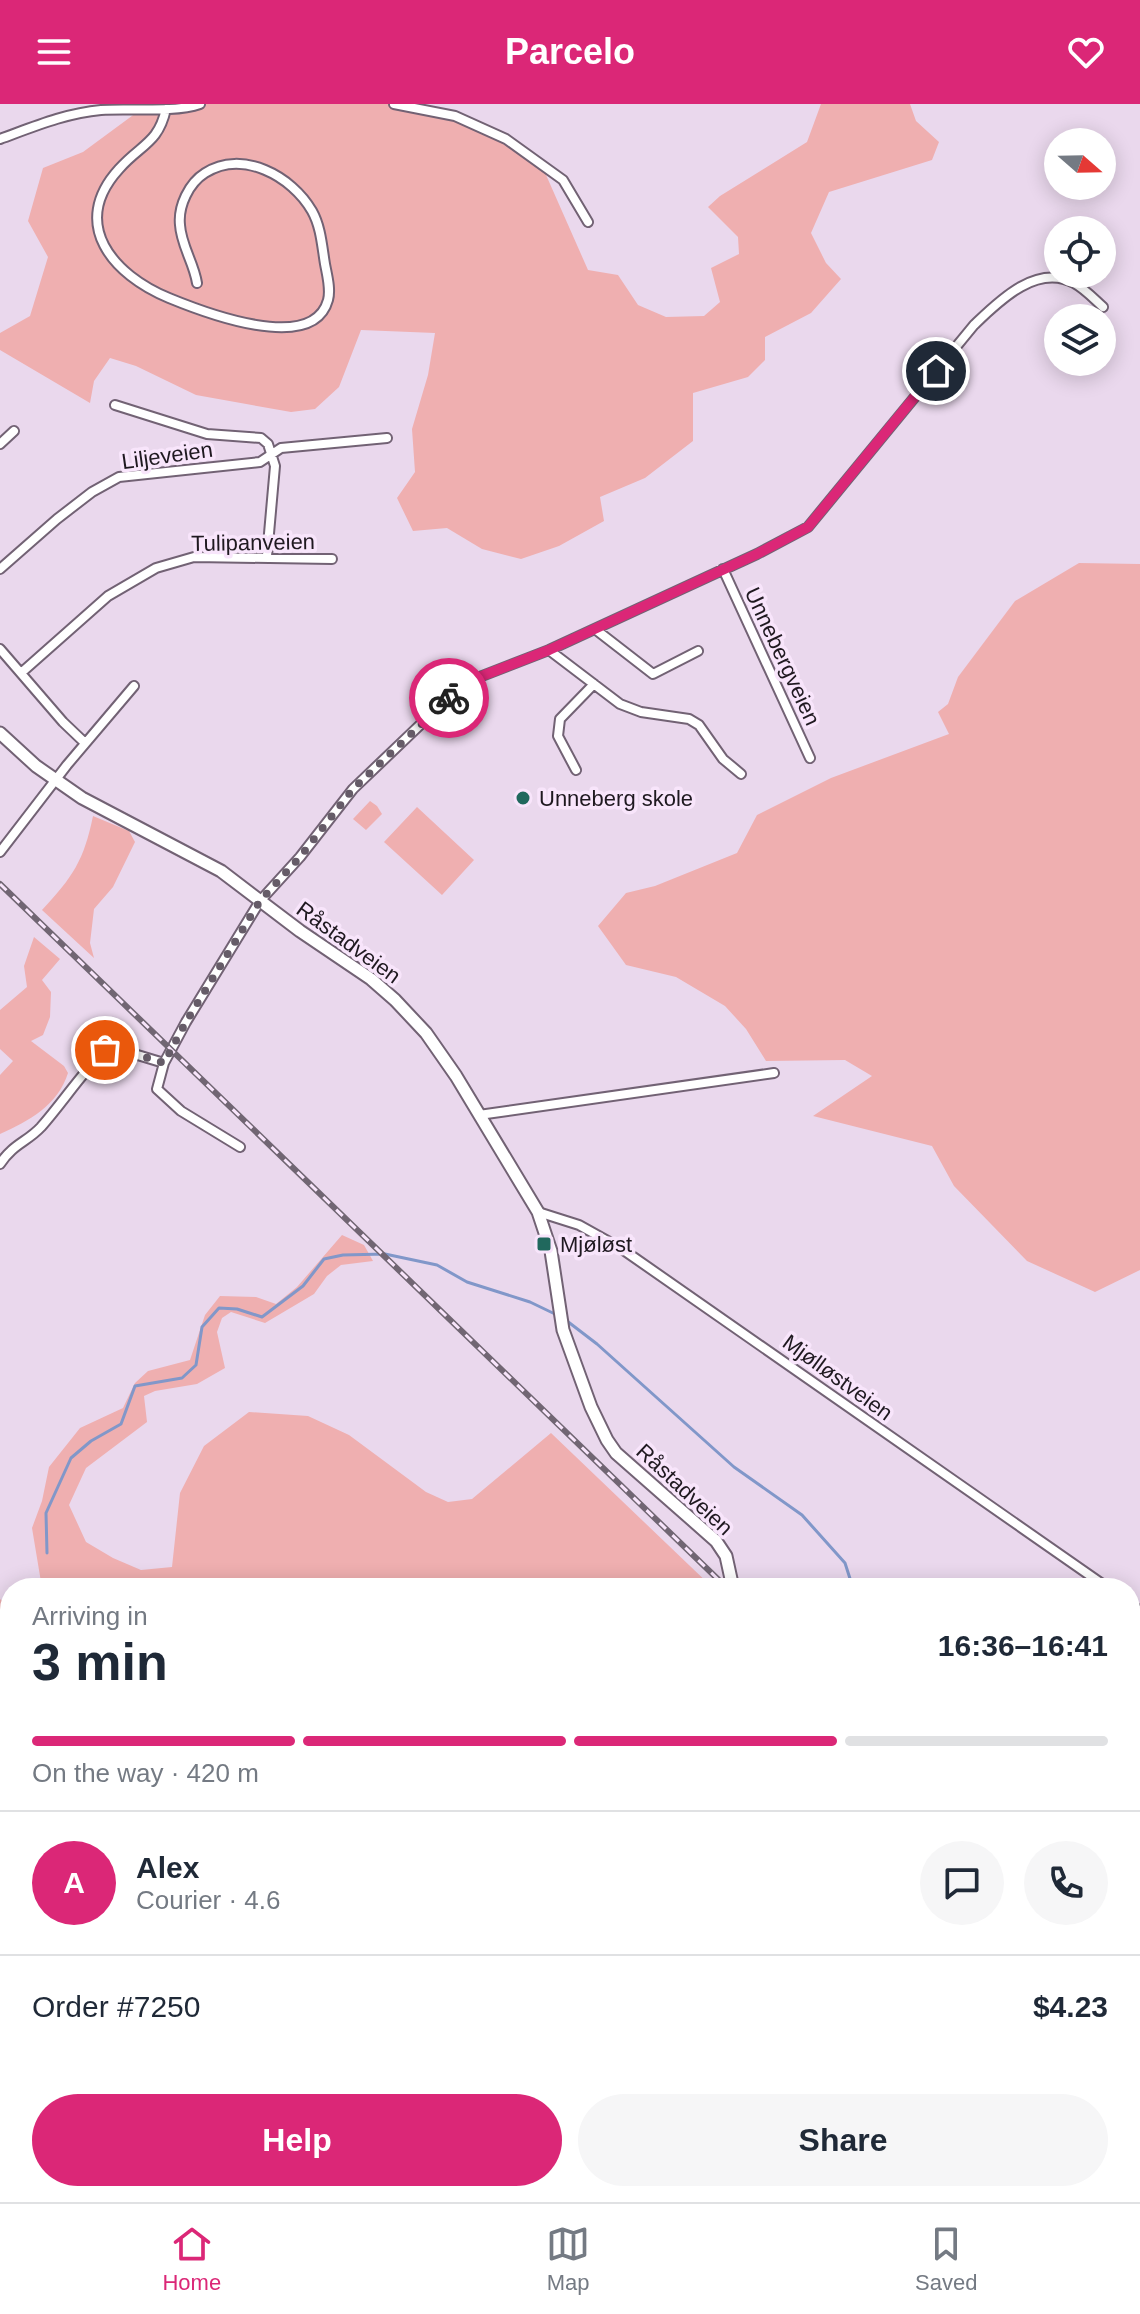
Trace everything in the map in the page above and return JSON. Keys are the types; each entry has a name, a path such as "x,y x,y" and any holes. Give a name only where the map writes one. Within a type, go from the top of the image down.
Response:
{"main road":[{"name":"Råstadveien","path":"0,733 55,780 82,798 200,859 260,901 395,1000 437,1048 538,1212 551,1251 563,1330 591,1407 607,1440 616,1453 709,1534 726,1556 732,1578"}],"street":[{"path":"0,139 76,113 141,107 166,109 200,104"},
{"path":"394,104 455,116 506,139 563,180 588,222"},
{"path":"166,109 159,132 119,169 105,187 100,200 97,229 114,263 163,296 258,325 307,325 322,312 329,295 320,234 311,209 282,179 243,163 223,165 201,176 184,200 180,226 197,283"},
{"name":"Unnebergveien","path":"164,1063 260,901 300,857 353,789 444,702 482,676 595,629 808,527 974,325 1021,285 1058,278 1072,282 1099,304"},
{"name":"Liljeveien","path":"115,405 207,434 261,438 268,444 271,454"},
{"path":"0,444 14,431"},
{"name":"Liljeveien","path":"0,569 69,510 99,487 119,477 260,462 281,448 387,438"},
{"path":"267,556 275,466 271,454"},
{"name":"Tulipanveien","path":"21,673 108,596 156,568 194,557 332,559"},
{"name":"Unnebergveien","path":"723,569 810,758"},
{"path":"595,629 653,674 698,651"},
{"path":"0,649 85,743"},
{"path":"549,650 620,704 641,712 689,719 699,725 723,759 741,774"},
{"path":"576,770 558,736 560,719 594,684"},
{"path":"0,852 55,780 134,686"},
{"path":"0,1164 12,1147 39,1130 85,1070 105,1050 121,1050 164,1063 157,1089 181,1111 240,1147"},
{"path":"479,1115 774,1073"},
{"name":"Mjølløstveien","path":"538,1212 579,1225 634,1257 1094,1578"}],"shaded area":[{"path":"160,104 417,104 470,119 539,159 588,270 618,275 638,305 666,317 704,316 720,302 711,268 739,254 738,237 708,207 720,196 807,142 821,104 910,104 916,121 939,142 932,160 829,192 811,233 826,263 841,279 811,313 765,337 765,360 748,377 693,393 693,441 645,478 600,497 604,521 559,546 521,559 482,549 447,528 413,531 397,498 415,472 412,429 428,375 435,333 361,330 339,387 315,409 291,412 196,395 136,366 110,358 94,381 90,403 0,350 0,333 30,316 48,257 28,221 43,168 83,152 140,110"},
{"path":"1079,563 1140,564 1140,1270 1095,1292 1027,1261 954,1186 932,1146 813,1116 872,1076 845,1060 766,1061 746,1029 725,1006 676,977 626,965 598,926 626,893 655,886 737,853 757,815 831,778 949,734 938,712 948,704 958,677 1015,601"},
{"path":"370,801 382,814 366,830 353,819"},
{"path":"417,807 474,860 442,895 384,842"},
{"path":"93,816 129,831 135,842 113,887 94,909 90,943 94,958 42,910 76,867 86,845"},
{"path":"34,937 60,959 42,980 51,992 50,1017 43,1035 31,1041 64,1066 68,1073 50,1103 32,1117 0,1134 0,1075 13,1061 0,1049 0,1010 27,987 24,966"},
{"path":"342,1235 364,1245 373,1261 341,1265 327,1276 314,1294 265,1323 231,1312 222,1318 217,1332 225,1368 197,1384 155,1391 144,1396 147,1422 86,1468 69,1505 86,1542 141,1570 172,1567 180,1493 204,1446 249,1412 308,1416 349,1435 426,1492 448,1502 472,1499 551,1433 703,1578 40,1578 32,1528 49,1467 80,1428 123,1408 135,1383 148,1371 190,1360 205,1315 220,1296 256,1297 276,1304 297,1287"}],"waterway":[{"path":"47,1553 46,1513 71,1458 91,1441 121,1424 135,1386 182,1378 196,1365 202,1327 219,1308 237,1309 262,1317 303,1286 324,1259 343,1255 385,1254 437,1265 467,1282 530,1302 557,1315"},
{"path":"567,1321 597,1344 734,1467 802,1515 845,1563 850,1578"}],"railway":[{"path":"0,884 717,1578"}],"way so far":[{"path":"105,1050 121,1050 164,1063 260,901 300,857 353,789 449,698"}],"place":[{"name":"Unneberg skole","path":"523,798"},
{"name":"Mjøløst","path":"544,1244"}],"route":[{"path":"449,698 482,676 549,650 757,554 808,527 936,371"}]}
